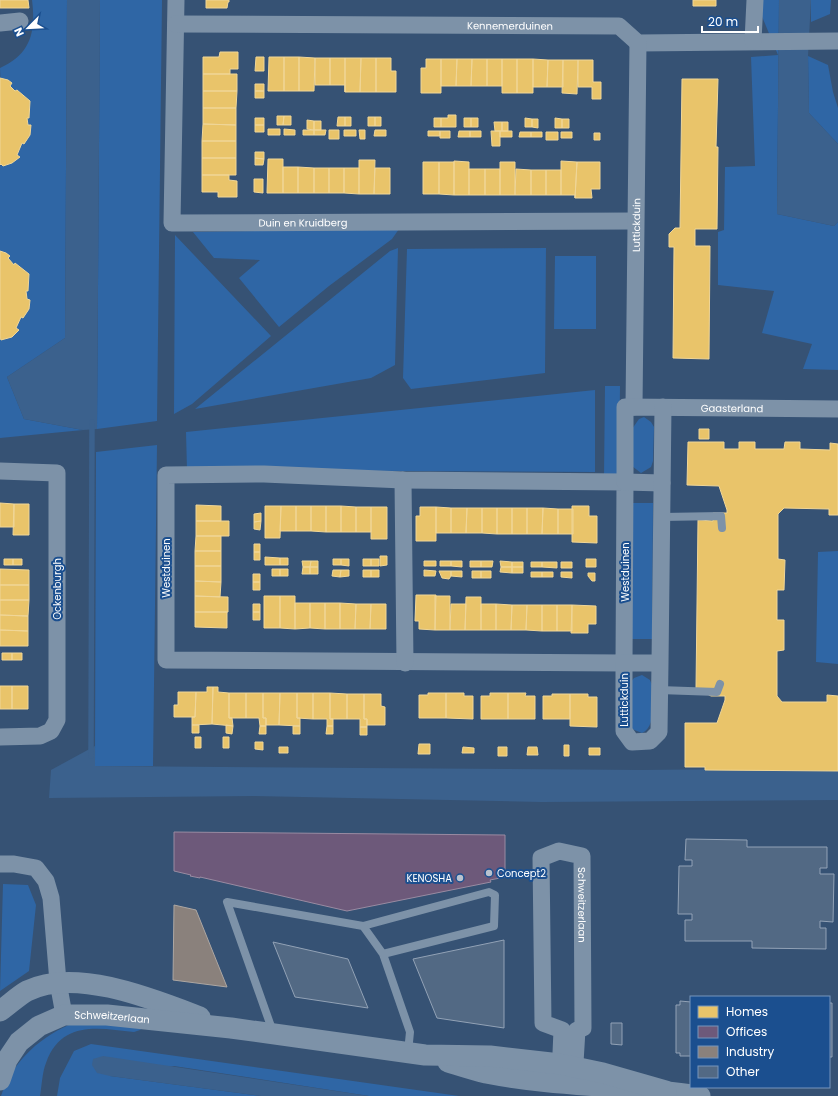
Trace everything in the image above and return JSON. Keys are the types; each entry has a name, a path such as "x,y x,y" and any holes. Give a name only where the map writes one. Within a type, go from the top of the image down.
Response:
{"street":[{"path":"176,0 176,24"},
{"path":"753,41 755,0"},
{"path":"0,23 20,21"},
{"name":"Kennemerduinen","path":"176,24 619,26 638,43"},
{"name":"Duin en Kruidberg","path":"176,24 172,224 634,221"},
{"path":"638,43 771,40 838,41"},
{"name":"Luttickduin","path":"625,482 629,407 638,43"},
{"name":"Gaasterland","path":"629,407 838,409"},
{"name":"Luttickduin","path":"660,663 624,663 624,731 632,742 650,742 659,732 659,690 660,663 663,407"},
{"name":"Ockenburgh","path":"0,471 56,473 57,720 50,731 40,736 0,737"},
{"name":"Westduinen","path":"264,474 404,480 625,482 624,663 405,663 166,660 166,475 264,474"},
{"path":"404,480 405,663"},
{"path":"625,482 662,483"},
{"name":"Schweitzerlaan","path":"559,851 582,856 583,1028 569,1030 543,1023 541,858 559,851"},
{"path":"0,864 14,864 36,868 46,881 50,898 58,982 64,1015"},
{"name":"Schweitzerlaan","path":"0,1011 28,991 58,982 78,982 156,1000 231,1028"},
{"name":"Schweitzerlaan","path":"0,1080 7,1060 19,1042 40,1026 64,1015 107,1014 231,1028 416,1054 490,1056 567,1075 603,1073 666,1091 700,1096"},
{"name":"Schweitzerlaan","path":"567,1075 569,1030"}],"lane":[{"path":"662,517 721,516 722,528"},
{"path":"659,690 717,692 720,684"},
{"path":"273,1034 227,902 363,926 489,892 495,895 494,926 383,954"},
{"path":"363,926 383,954 416,1054"}],"shaded area":[{"path":"32,0 67,0 65,338 7,377 24,419 83,430 0,438 0,166 4,164 0,68 19,56 29,41 33,22"},
{"path":"67,0 100,0 97,429 83,430 24,419 7,377 65,338"},
{"path":"100,0 162,0 157,421 97,429"},
{"path":"761,0 779,0 777,214 834,226 838,222 838,370 803,369 812,344 762,333 774,291 718,285 718,232 724,230 725,167 755,166 751,57 778,55 761,14"},
{"path":"779,0 811,0 808,56 809,113 838,144 838,222 834,226 777,214"},
{"path":"811,0 831,0 830,14 811,22"},
{"path":"808,56 828,65 833,92 838,108 838,144 809,113"},
{"path":"399,229 392,239 329,286 279,327 239,278 260,260 214,258 193,232"},
{"path":"175,235 271,336 192,404 174,414"},
{"path":"398,248 395,365 371,378 195,409 390,251"},
{"path":"546,248 545,373 411,389 403,378 407,249"},
{"path":"555,256 596,256 596,329 554,329"},
{"path":"605,386 620,386 619,477 604,477"},
{"path":"595,390 595,472 187,470 186,432"},
{"path":"644,417 651,422 654,427 653,461 651,467 641,473 632,466 632,429 639,419"},
{"path":"157,445 153,766 95,766 96,452"},
{"path":"630,503 653,503 652,639 629,639"},
{"path":"838,551 838,664 816,662 818,552"},
{"path":"642,675 650,680 652,685 653,712 650,725 647,730 642,733 632,729 630,683 634,678"},
{"path":"95,746 95,766 641,770 838,768 838,800 542,802 254,796 49,798 51,770"},
{"path":"3,884 28,885 36,905 29,971 0,991"},
{"path":"76,1022 143,1027 134,1032 95,1029 71,1033 61,1039 53,1049 46,1063 40,1096 1,1096 13,1071 30,1050 52,1034"},
{"path":"91,1044 459,1096 369,1096 174,1066 110,1076 261,1096 57,1096 60,1078 74,1051"},
{"path":"103,1056 369,1096 261,1096 110,1076 97,1073 92,1065 93,1059"}],"building: Homes":[{"path":"0,0 28,0 29,8 0,8"},
{"path":"206,0 229,0 229,2 227,8 206,8"},
{"path":"693,0 716,0 716,6 693,6"},
{"path":"220,52 238,52 238,69 230,69 230,74 203,74 203,57 219,57"},
{"path":"256,57 264,57 264,71 255,71"},
{"path":"269,57 284,57 284,91 268,91"},
{"path":"284,57 299,57 299,91 284,91"},
{"path":"299,57 315,58 314,91 299,91"},
{"path":"315,58 330,58 330,85 315,85"},
{"path":"330,58 345,58 345,85 330,85"},
{"path":"345,58 361,58 360,92 345,92"},
{"path":"361,58 376,58 376,92 360,92"},
{"path":"376,58 391,58 391,71 396,71 396,92 376,92"},
{"path":"426,59 441,59 441,93 421,93 421,68 426,68"},
{"path":"441,59 457,59 456,86 441,86"},
{"path":"457,59 472,59 471,86 456,86"},
{"path":"472,59 487,59 487,86 471,86"},
{"path":"487,59 502,59 502,86 487,86"},
{"path":"502,59 517,59 517,93 502,93"},
{"path":"517,59 533,59 533,93 517,93"},
{"path":"533,59 548,60 547,87 533,87"},
{"path":"548,60 563,60 563,87 547,87"},
{"path":"563,60 578,60 577,94 562,93"},
{"path":"578,60 593,60 593,82 601,82 601,99 592,99 592,87 578,87"},
{"path":"203,74 237,74 237,91 203,91"},
{"path":"0,78 8,80 12,83 10,86 15,91 17,90 30,101 29,118 27,118 28,125 31,125 30,135 24,144 22,143 17,155 20,157 12,163 3,166 1,164 0,165"},
{"path":"682,79 718,79 716,147 718,147 717,229 695,229 695,246 710,246 709,359 673,358 674,247 669,247 669,234 675,228 680,228"},
{"path":"255,84 264,84 264,91 255,91"},
{"path":"203,91 237,91 236,108 203,108"},
{"path":"255,91 264,91 264,98 255,98"},
{"path":"203,108 236,108 236,125 203,124"},
{"path":"448,115 456,115 456,127 441,127 441,118 448,118"},
{"path":"277,116 284,116 283,125 277,125"},
{"path":"284,116 291,116 291,125 283,125"},
{"path":"338,117 345,117 345,126 337,126"},
{"path":"345,117 351,117 351,126 345,126"},
{"path":"368,117 375,117 375,126 368,126"},
{"path":"375,117 381,117 381,126 375,126"},
{"path":"255,118 264,118 264,125 255,125"},
{"path":"434,118 441,118 441,127 434,127"},
{"path":"464,118 471,118 471,127 464,127"},
{"path":"471,118 478,118 478,127 471,127"},
{"path":"525,118 532,119 532,127 525,127"},
{"path":"555,118 562,119 562,128 555,128"},
{"path":"532,119 538,119 538,128 532,127"},
{"path":"562,119 569,119 569,128 562,128"},
{"path":"307,120 314,121 314,130 307,129"},
{"path":"314,121 321,121 321,130 314,130"},
{"path":"494,122 502,122 502,131 495,131"},
{"path":"502,122 508,122 508,131 502,131"},
{"path":"203,124 236,125 236,141 202,141"},
{"path":"255,125 264,125 264,132 255,132"},
{"path":"268,129 280,129 280,135 268,135"},
{"path":"284,129 295,130 295,135 284,135"},
{"path":"303,130 314,130 314,135 303,135"},
{"path":"314,130 326,130 325,135 314,135"},
{"path":"329,130 339,130 339,139 329,139"},
{"path":"344,130 356,130 356,136 344,136"},
{"path":"359,130 365,130 365,139 360,139"},
{"path":"375,130 386,130 386,136 374,136"},
{"path":"428,131 440,131 440,136 428,136"},
{"path":"440,131 450,131 450,138 440,138"},
{"path":"459,131 470,131 470,137 458,137"},
{"path":"470,131 481,131 481,137 470,137"},
{"path":"491,131 500,131 500,146 492,146"},
{"path":"500,131 512,131 512,137 500,137"},
{"path":"520,132 531,132 531,137 519,137"},
{"path":"531,132 542,132 542,137 531,137"},
{"path":"546,132 558,132 558,140 546,140"},
{"path":"561,132 572,132 572,138 561,138"},
{"path":"594,133 600,133 600,140 594,140"},
{"path":"202,141 236,141 236,158 202,158"},
{"path":"255,152 264,152 264,159 255,158"},
{"path":"202,158 236,158 236,175 202,175"},
{"path":"255,158 264,159 263,165 255,165"},
{"path":"268,159 283,159 283,193 267,193"},
{"path":"359,160 375,160 374,194 359,194"},
{"path":"454,161 469,162 469,195 454,195"},
{"path":"561,161 577,162 575,198 575,195 561,195"},
{"path":"423,162 439,162 439,194 423,194"},
{"path":"439,162 454,162 454,195 439,194"},
{"path":"500,162 515,162 515,195 500,195"},
{"path":"577,162 600,162 600,189 591,189 592,198 575,198"},
{"path":"283,167 298,167 298,193 283,193"},
{"path":"298,167 314,168 314,193 298,193"},
{"path":"314,168 329,168 329,193 314,193"},
{"path":"329,168 344,168 344,193 329,193"},
{"path":"344,168 359,168 359,194 344,193"},
{"path":"375,168 390,168 390,194 374,194"},
{"path":"469,169 485,169 485,195 469,195"},
{"path":"485,169 500,169 500,195 485,195"},
{"path":"516,169 531,170 531,195 515,195"},
{"path":"531,170 546,170 546,195 531,195"},
{"path":"546,170 561,170 561,195 546,195"},
{"path":"202,175 229,175 229,180 237,181 237,197 218,197 218,192 202,192"},
{"path":"254,179 263,179 263,193 254,192"},
{"path":"0,251 10,256 8,258 14,265 15,263 29,274 28,291 26,291 27,299 30,300 29,309 23,318 21,317 16,328 19,330 12,337 1,340 0,338"},
{"path":"699,429 709,429 709,439 699,439"},
{"path":"688,442 724,442 724,449 739,449 739,442 755,442 755,449 784,449 785,442 800,442 800,449 830,450 830,443 838,444 838,515 829,515 829,509 784,508 778,514 778,559 785,560 784,590 777,590 777,620 784,620 784,650 777,651 777,696 782,702 827,702 827,695 838,696 838,771 705,770 705,767 685,767 685,723 717,723 725,700 725,696 711,696 696,688 698,520 713,521 713,513 727,513 719,486 687,485"},
{"path":"0,503 14,504 14,527 0,527"},
{"path":"14,504 29,504 29,535 13,535"},
{"path":"196,505 221,506 221,521 196,521"},
{"path":"265,506 281,506 280,538 265,538"},
{"path":"281,506 296,506 296,531 280,531"},
{"path":"296,506 311,506 311,531 296,531"},
{"path":"311,506 326,506 326,532 311,531"},
{"path":"326,506 341,506 341,532 326,532"},
{"path":"341,506 356,507 356,532 341,532"},
{"path":"572,506 589,506 589,516 597,516 597,543 572,542"},
{"path":"356,507 371,507 371,532 356,532"},
{"path":"371,507 387,507 387,539 371,539"},
{"path":"420,507 436,507 436,541 416,541 416,516 420,516"},
{"path":"436,507 451,508 451,533 436,533"},
{"path":"451,508 467,508 466,533 451,533"},
{"path":"467,508 482,508 482,533 466,533"},
{"path":"482,508 497,508 497,534 482,533"},
{"path":"497,508 512,508 512,534 497,534"},
{"path":"512,508 527,508 527,534 512,534"},
{"path":"527,508 543,508 542,534 527,534"},
{"path":"543,508 558,509 558,534 542,534"},
{"path":"558,509 573,509 573,534 558,534"},
{"path":"261,513 261,521 254,522 254,514"},
{"path":"196,521 229,521 229,536 196,536"},
{"path":"261,521 260,530 254,529 254,522"},
{"path":"196,536 221,536 221,551 195,551"},
{"path":"254,544 260,544 260,552 254,552"},
{"path":"195,551 221,551 221,566 195,566"},
{"path":"254,552 260,552 260,560 254,560"},
{"path":"380,556 387,556 387,565 380,566"},
{"path":"265,557 280,558 280,565 265,565"},
{"path":"280,558 288,558 288,565 280,565"},
{"path":"4,559 13,559 13,565 4,565"},
{"path":"13,559 22,559 22,565 13,565"},
{"path":"333,559 341,559 341,565 333,565"},
{"path":"341,559 349,559 349,566 341,565"},
{"path":"363,559 371,559 371,566 363,566"},
{"path":"371,559 379,559 379,566 371,566"},
{"path":"586,559 596,559 596,567 586,567"},
{"path":"302,561 311,561 310,567 303,567"},
{"path":"311,561 318,561 318,567 310,567"},
{"path":"424,561 436,561 436,566 424,566"},
{"path":"440,561 451,561 451,566 440,566"},
{"path":"451,561 462,561 462,567 451,566"},
{"path":"470,561 481,561 481,567 470,567"},
{"path":"481,561 493,561 492,567 481,567"},
{"path":"500,561 512,562 512,567 501,567"},
{"path":"512,562 523,562 523,567 512,567"},
{"path":"531,562 542,562 542,567 531,567"},
{"path":"542,562 557,562 557,568 542,567"},
{"path":"561,562 572,562 572,568 561,568"},
{"path":"195,566 221,566 221,582 195,581"},
{"path":"303,567 310,567 310,574 302,574"},
{"path":"310,567 318,567 318,574 310,574"},
{"path":"501,567 512,567 512,573 500,572"},
{"path":"512,567 523,567 523,573 512,573"},
{"path":"0,569 29,570 29,585 0,585"},
{"path":"272,569 280,569 280,576 272,576"},
{"path":"280,569 288,569 288,576 280,576"},
{"path":"333,570 341,570 340,577 332,576"},
{"path":"341,570 349,570 349,576 340,577"},
{"path":"363,570 371,570 371,577 363,577"},
{"path":"371,570 379,570 379,577 371,577"},
{"path":"424,570 436,571 435,576 424,576"},
{"path":"439,571 451,571 451,576 449,579 442,578"},
{"path":"451,571 462,571 462,577 451,576"},
{"path":"472,571 481,571 481,578 472,578"},
{"path":"481,571 491,571 491,578 481,578"},
{"path":"531,572 542,572 542,577 531,577"},
{"path":"542,572 553,572 553,577 542,577"},
{"path":"561,572 572,572 572,578 561,577"},
{"path":"588,573 595,573 595,581 592,581 588,576"},
{"path":"253,574 260,574 260,582 253,582"},
{"path":"195,581 221,582 220,597 195,596"},
{"path":"253,582 260,582 260,590 253,590"},
{"path":"0,585 29,585 29,600 0,600"},
{"path":"416,595 436,595 435,630 419,629 419,621 415,621"},
{"path":"195,596 228,597 228,612 195,612"},
{"path":"264,596 280,596 280,628 264,628"},
{"path":"280,596 295,596 295,629 280,628"},
{"path":"435,596 450,596 450,630 435,630"},
{"path":"466,597 481,597 481,630 465,630"},
{"path":"0,600 29,600 28,616 0,615"},
{"path":"295,603 310,603 310,628 295,629"},
{"path":"310,603 325,603 325,629 310,628"},
{"path":"325,603 340,603 340,629 325,629"},
{"path":"340,603 356,604 355,629 340,629"},
{"path":"253,604 260,604 260,612 253,612"},
{"path":"356,604 371,604 370,629 355,629"},
{"path":"371,604 386,604 386,629 370,629"},
{"path":"451,604 466,604 465,630 450,630"},
{"path":"481,604 496,604 496,630 481,630"},
{"path":"496,604 512,605 511,630 496,630"},
{"path":"512,605 527,605 526,630 511,630"},
{"path":"527,605 542,605 542,631 526,630"},
{"path":"542,605 557,605 557,631 542,631"},
{"path":"557,605 572,605 572,631 557,631"},
{"path":"572,605 596,606 596,624 588,624 588,633 571,633"},
{"path":"195,612 227,612 227,628 195,627"},
{"path":"253,612 260,612 260,620 253,620"},
{"path":"0,615 28,616 28,631 0,630"},
{"path":"0,630 28,631 28,646 0,646"},
{"path":"2,653 12,653 12,660 2,660"},
{"path":"12,653 22,653 22,660 12,660"},
{"path":"0,686 12,686 12,709 0,709"},
{"path":"12,686 28,686 28,709 12,709"},
{"path":"207,687 213,687 212,724 192,725 192,717 195,717 196,692 207,692"},
{"path":"213,687 218,687 218,692 229,693 229,718 232,718 233,726 212,724"},
{"path":"178,692 196,692 195,717 174,717 174,705 178,705"},
{"path":"229,693 246,693 246,718 229,718"},
{"path":"246,693 263,693 263,718 266,718 266,726 260,726 259,718 246,718"},
{"path":"263,693 280,693 279,725 266,725 266,718 263,718"},
{"path":"280,693 297,693 297,718 300,718 300,726 279,725"},
{"path":"297,693 313,693 313,719 297,718"},
{"path":"313,693 330,693 330,719 333,719 333,726 327,726 327,719 313,719"},
{"path":"330,693 347,694 347,719 330,719"},
{"path":"428,693 446,693 446,718 419,718 419,695 428,695"},
{"path":"446,693 464,693 464,696 473,696 473,719 446,718"},
{"path":"490,693 508,693 508,719 481,719 481,696 490,696"},
{"path":"508,693 526,693 525,696 535,696 535,719 508,719"},
{"path":"347,694 364,694 364,719 367,719 367,727 360,727 360,719 347,719"},
{"path":"364,694 381,694 381,706 385,707 385,725 367,725 367,719 364,719"},
{"path":"552,694 570,694 570,719 543,719 543,696 552,696"},
{"path":"570,694 588,694 588,697 597,697 597,727 570,726"},
{"path":"192,725 199,725 199,733 192,733"},
{"path":"226,725 233,726 232,734 226,733"},
{"path":"260,726 266,726 266,734 259,734"},
{"path":"293,726 300,726 300,734 293,734"},
{"path":"327,726 333,726 333,734 326,734"},
{"path":"360,727 367,727 367,735 360,735"},
{"path":"195,737 201,737 201,748 195,748"},
{"path":"223,737 229,737 229,748 223,748"},
{"path":"255,742 263,742 263,750 255,749"},
{"path":"419,744 430,744 430,754 418,754"},
{"path":"564,745 569,745 569,756 564,756"},
{"path":"279,747 288,747 288,753 279,753"},
{"path":"463,747 474,748 474,753 462,753"},
{"path":"498,747 507,747 507,756 498,756"},
{"path":"528,747 537,747 538,755 527,755"},
{"path":"589,748 600,748 600,755 589,755"}],"building: Offices":[{"path":"174,832 505,835 505,877 490,880 491,882 347,911 190,876 191,875 174,871"}],"building: Industry":[{"path":"174,905 196,910 227,987 173,980"}],"building: Other":[{"path":"686,839 747,840 747,847 827,847 827,868 820,868 820,874 834,874 833,922 820,921 820,928 826,928 826,949 752,948 752,941 685,941 685,920 692,920 692,914 678,914 679,866 692,866 692,860 685,860"},
{"path":"504,940 504,1028 437,1018 413,959"},
{"path":"273,942 348,959 368,1008 295,997"},
{"path":"680,1001 690,1002 690,1056 680,1056 680,1053 676,1053 676,1005 680,1005"},
{"path":"830,1003 832,1003 832,1057 830,1057"},
{"path":"611,1023 622,1023 622,1045 611,1044"}],"waterway":[{"path":"91,756 92,422"}],"place":[{"name":"Concept2","path":"489,873"},
{"name":"KENOSHA","path":"460,878"}]}
